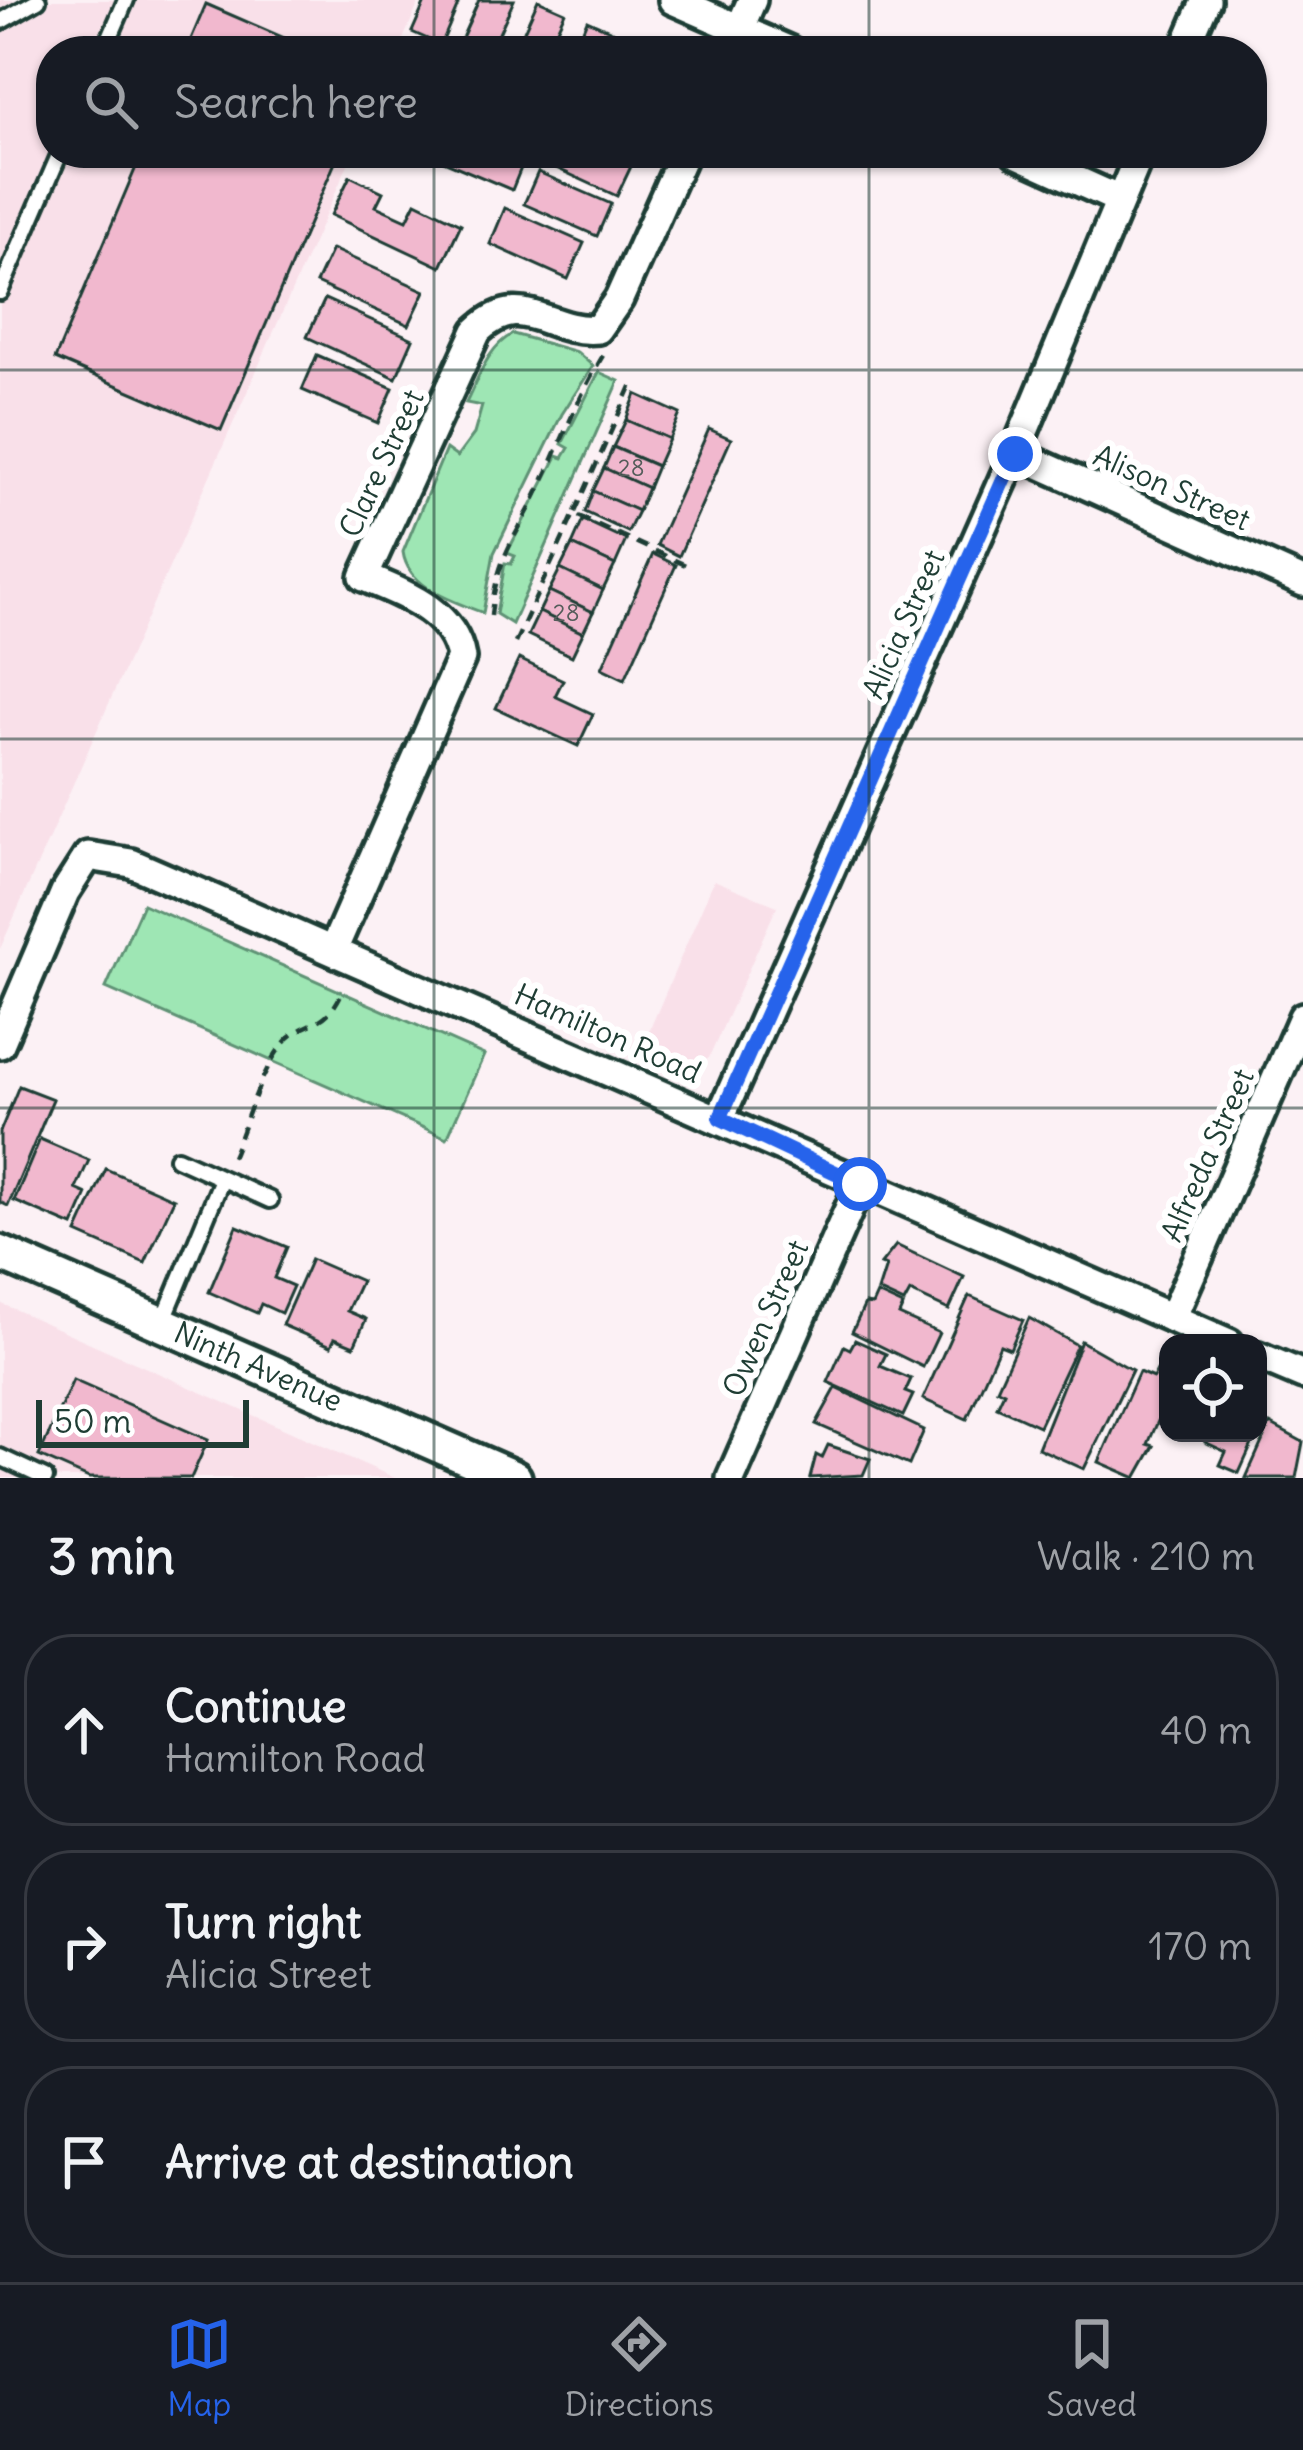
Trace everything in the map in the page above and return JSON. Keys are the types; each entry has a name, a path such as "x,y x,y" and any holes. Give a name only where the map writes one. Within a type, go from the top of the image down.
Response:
{"street":[{"path":"674,0 729,36"},
{"path":"737,36 752,0"},
{"path":"1190,36 1206,0"},
{"name":"Clare Street","path":"334,948 460,658 458,639 445,621 364,577 477,331 496,314 520,310 574,332 598,329 619,298 677,168"},
{"path":"1049,168 1120,200"},
{"name":"Alicia Street","path":"720,1118 1015,454 1134,168"},
{"name":"Alison Street","path":"1015,454 1303,582"},
{"name":"Hamilton Road","path":"0,1044 65,892 88,856 131,863 1208,1334"},
{"name":"Alfreda Street","path":"1172,1318 1303,1018"},
{"name":"Owen Street","path":"731,1478 860,1184"},
{"name":"Ninth Avenue","path":"0,1253 514,1478"},
{"path":"1267,1360 1303,1376"}],"lane":[{"path":"0,22 38,0"},
{"path":"110,36 126,0"},
{"path":"0,292 54,168"},
{"path":"177,1158 270,1199"},
{"path":"163,1324 223,1179"},
{"path":"0,1457 45,1478"}],"path":[{"path":"491,616 506,543 533,501 578,397 606,352"},
{"path":"515,644 634,380"},
{"path":"574,514 692,568"},
{"path":"223,1179 277,1053 297,1032 325,1021 345,986"}],"shaded area":[{"path":"0,0 420,0 404,36 36,36 36,168 346,168 0,949"},
{"path":"714,880 777,906 709,1058 688,1070 641,1050"},
{"path":"0,1303 395,1478 0,1478"}],"green space":[{"path":"513,334 577,352 593,366 562,414 494,553 483,613 423,584 413,575 403,552 446,449 457,457 474,434 482,406 466,403 480,374 497,346"},
{"path":"599,372 619,381 512,624 496,614 505,563 511,564 515,556 507,553 557,456 563,458 569,448 562,444"},
{"path":"143,904 484,1055 447,1138 106,988"}],"building":[{"path":"426,0 460,0 445,36 412,32"},
{"path":"479,0 514,0 498,36 463,36"},
{"path":"538,0 565,12 554,36 522,36"},
{"path":"206,4 280,36 192,36"},
{"path":"587,20 614,32 612,36 580,36"},
{"path":"136,168 333,168 221,430 55,359"},
{"path":"460,168 521,168 512,190"},
{"path":"556,168 630,168 617,196"},
{"path":"538,172 611,204 597,236 524,204"},
{"path":"350,176 383,192 376,206 407,220 416,202 461,224 441,267 331,215"},
{"path":"505,208 584,243 568,279 490,244"},
{"path":"332,249 425,291 409,325 316,283"},
{"path":"325,299 413,339 396,378 307,337"},
{"path":"317,355 393,388 378,423 302,390"},
{"path":"636,394 680,414 669,439 626,420"},
{"path":"626,420 669,439 657,466 613,447"},
{"path":"709,429 731,439 679,556 657,545"},
{"path":"613,447 657,466 648,488 604,468"},
{"path":"604,468 648,488 638,511 593,491"},
{"path":"593,491 638,511 628,532 585,512"},
{"path":"583,520 626,540 615,565 572,545"},
{"path":"572,545 615,565 603,590 560,569"},
{"path":"653,554 676,565 625,679 602,668"},
{"path":"560,569 603,590 593,612 549,591"},
{"path":"549,591 593,612 583,633 539,612"},
{"path":"539,612 583,633 572,656 528,635"},
{"path":"519,659 563,680 555,696 593,714 578,746 496,708"},
{"path":"19,1086 53,1099 8,1206 0,1202 0,1132"},
{"path":"40,1139 89,1160 76,1189 87,1194 73,1226 14,1201"},
{"path":"106,1169 174,1199 145,1263 77,1233"},
{"path":"237,1226 287,1247 274,1278 293,1286 281,1313 261,1304 257,1313 209,1292"},
{"path":"896,1245 964,1277 949,1310 910,1292 904,1303 878,1291 886,1266 881,1264"},
{"path":"311,1259 361,1281 347,1311 366,1319 354,1346 335,1338 331,1346 282,1325"},
{"path":"877,1294 903,1306 899,1315 939,1333 923,1367 852,1332 865,1304 872,1305"},
{"path":"969,1296 1023,1320 1010,1349 1000,1345 967,1419 923,1399"},
{"path":"1029,1318 1077,1345 1039,1426 997,1407 1004,1392 997,1389"},
{"path":"855,1340 886,1354 880,1366 911,1379 905,1392 913,1395 903,1416 828,1382 844,1346 850,1349"},
{"path":"1081,1341 1132,1370 1084,1469 1038,1448"},
{"path":"1159,1371 1159,1419 1148,1444 1154,1446 1136,1478 1099,1462 1139,1372 1153,1378"},
{"path":"73,1380 208,1440 191,1478 89,1478 39,1456"},
{"path":"836,1388 924,1430 909,1465 816,1424"},
{"path":"1270,1424 1303,1442 1296,1478 1246,1478 1262,1442 1267,1442"},
{"path":"1205,1442 1253,1442 1239,1473 1220,1465 1226,1452"},
{"path":"828,1445 870,1459 863,1475 810,1478 816,1455 822,1458"}],"route":[{"path":"860,1184 720,1118 1015,454"}]}
